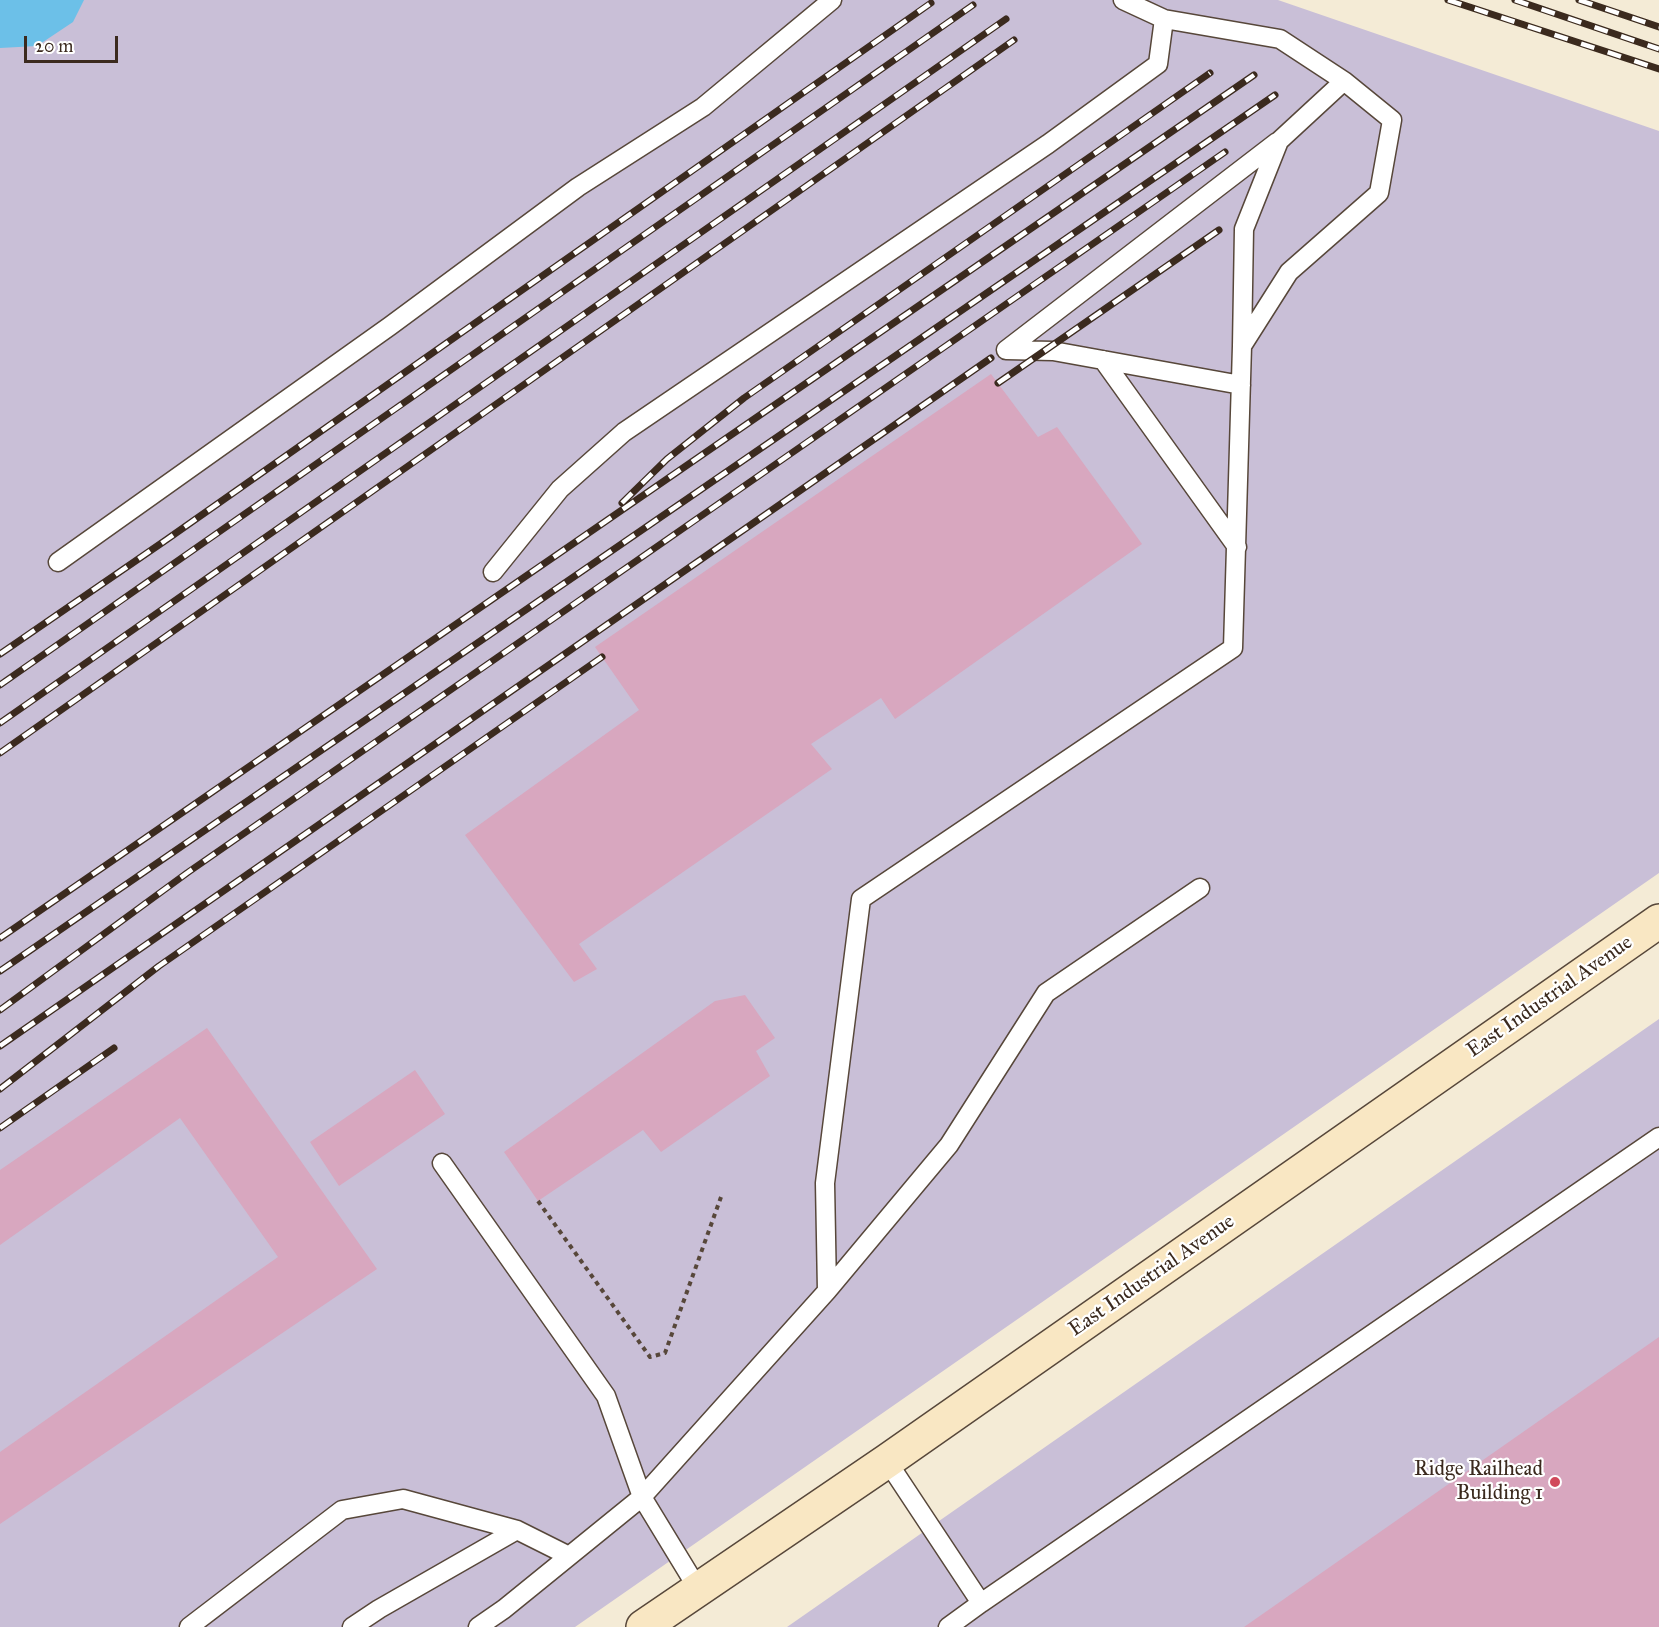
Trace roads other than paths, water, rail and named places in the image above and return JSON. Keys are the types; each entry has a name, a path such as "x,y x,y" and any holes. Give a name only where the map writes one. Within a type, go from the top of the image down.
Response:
{"street":[{"name":"East Industrial Avenue","path":"643,1627 887,1461 1659,921"}],"lane":[{"path":"58,562 390,326 578,186 703,107 832,0"},
{"path":"1123,0 1164,19 1280,39 1344,81 1392,120 1379,193 1289,273 1242,346"},
{"path":"494,572 560,489 624,432 1048,144 1158,64 1164,19"},
{"path":"1241,385 1053,351 1006,350 1279,141 1344,81"},
{"path":"827,1291 825,1183 861,899 1233,648 1244,229 1279,141"},
{"path":"1103,360 1237,547"},
{"path":"478,1627 504,1609 642,1497 827,1291 949,1144 1046,993 1200,888"},
{"path":"948,1627 1659,1137"},
{"path":"442,1163 606,1396 642,1497 698,1589"},
{"path":"887,1461 981,1603"},
{"path":"189,1627 342,1510 403,1499 517,1530 569,1556"},
{"path":"352,1627 379,1609 517,1530"}],"water":[{"path":"0,0 84,0 73,22 37,46 0,48"}],"railway":[{"path":"1448,0 1659,69"},
{"path":"1515,0 1659,49"},
{"path":"1579,0 1659,27"},
{"path":"0,654 931,3"},
{"path":"0,685 973,5"},
{"path":"0,723 1006,19"},
{"path":"0,753 1014,40"},
{"path":"622,503 667,459 744,398 1210,73"},
{"path":"0,938 1254,75"},
{"path":"0,971 1275,95"},
{"path":"0,1010 187,873 1225,152"},
{"path":"998,383 1219,230"},
{"path":"0,1046 991,358"},
{"path":"0,1089 159,966 602,657"},
{"path":"0,1128 114,1048"}],"place":[{"name":"Ridge Railhead Building 1","path":"1555,1482"}]}
